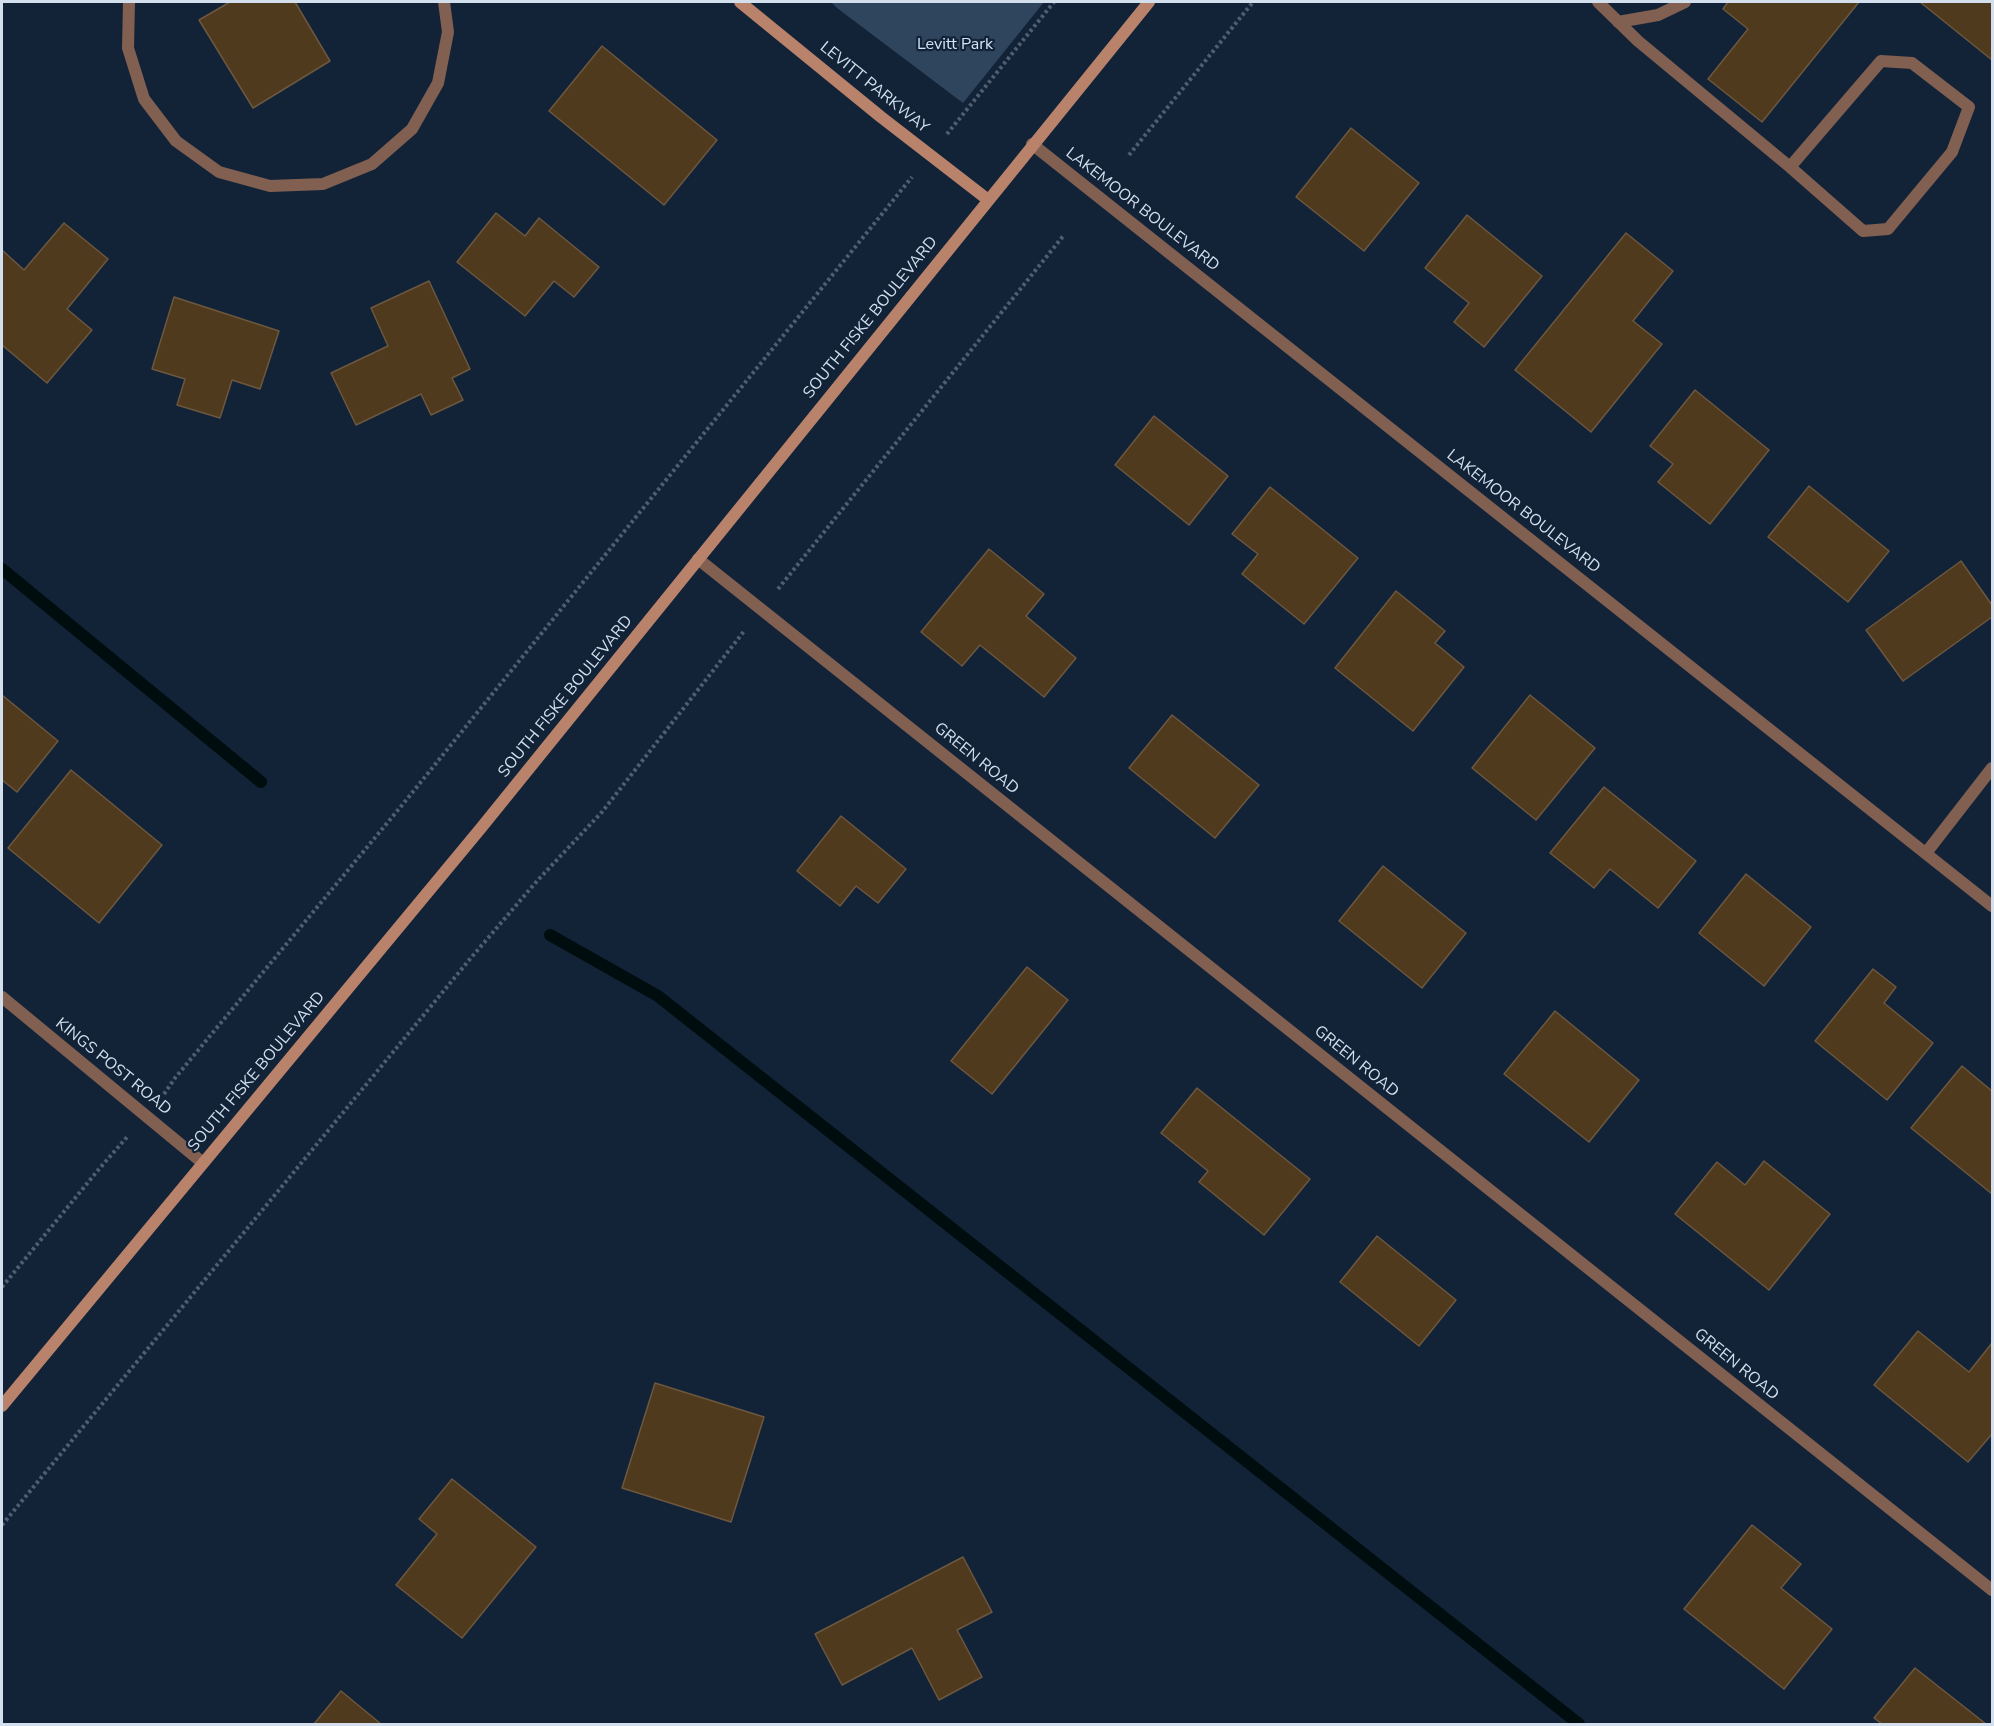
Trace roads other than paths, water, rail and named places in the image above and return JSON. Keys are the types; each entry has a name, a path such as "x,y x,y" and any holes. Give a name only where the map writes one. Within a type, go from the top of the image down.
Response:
{"main road":[{"name":"LEVITT PARKWAY","path":"740,2 987,200"},
{"name":"SOUTH FISKE BOULEVARD","path":"2,1406 473,837 1149,2"}],"street":[{"path":"129,2 128,48 144,99 176,141 219,172 270,186 323,184 372,164 412,129 438,83 448,32 444,2"},
{"path":"1598,2 1638,41 1863,231 1888,229 1952,152 1969,107 1912,63 1881,61 1790,168"},
{"path":"1618,22 1658,15 1685,2"},
{"name":"LAKEMOOR BOULEVARD","path":"1032,144 1992,906"},
{"name":"GREEN ROAD","path":"698,559 1992,1590"},
{"path":"1926,853 1992,768"},
{"name":"KINGS POST ROAD","path":"2,997 203,1163"}],"waterway":[{"path":"2,569 261,782"},
{"path":"550,935 658,996 1579,1724"}],"park label":[{"name":"Levitt Park","path":"955,45"}]}
